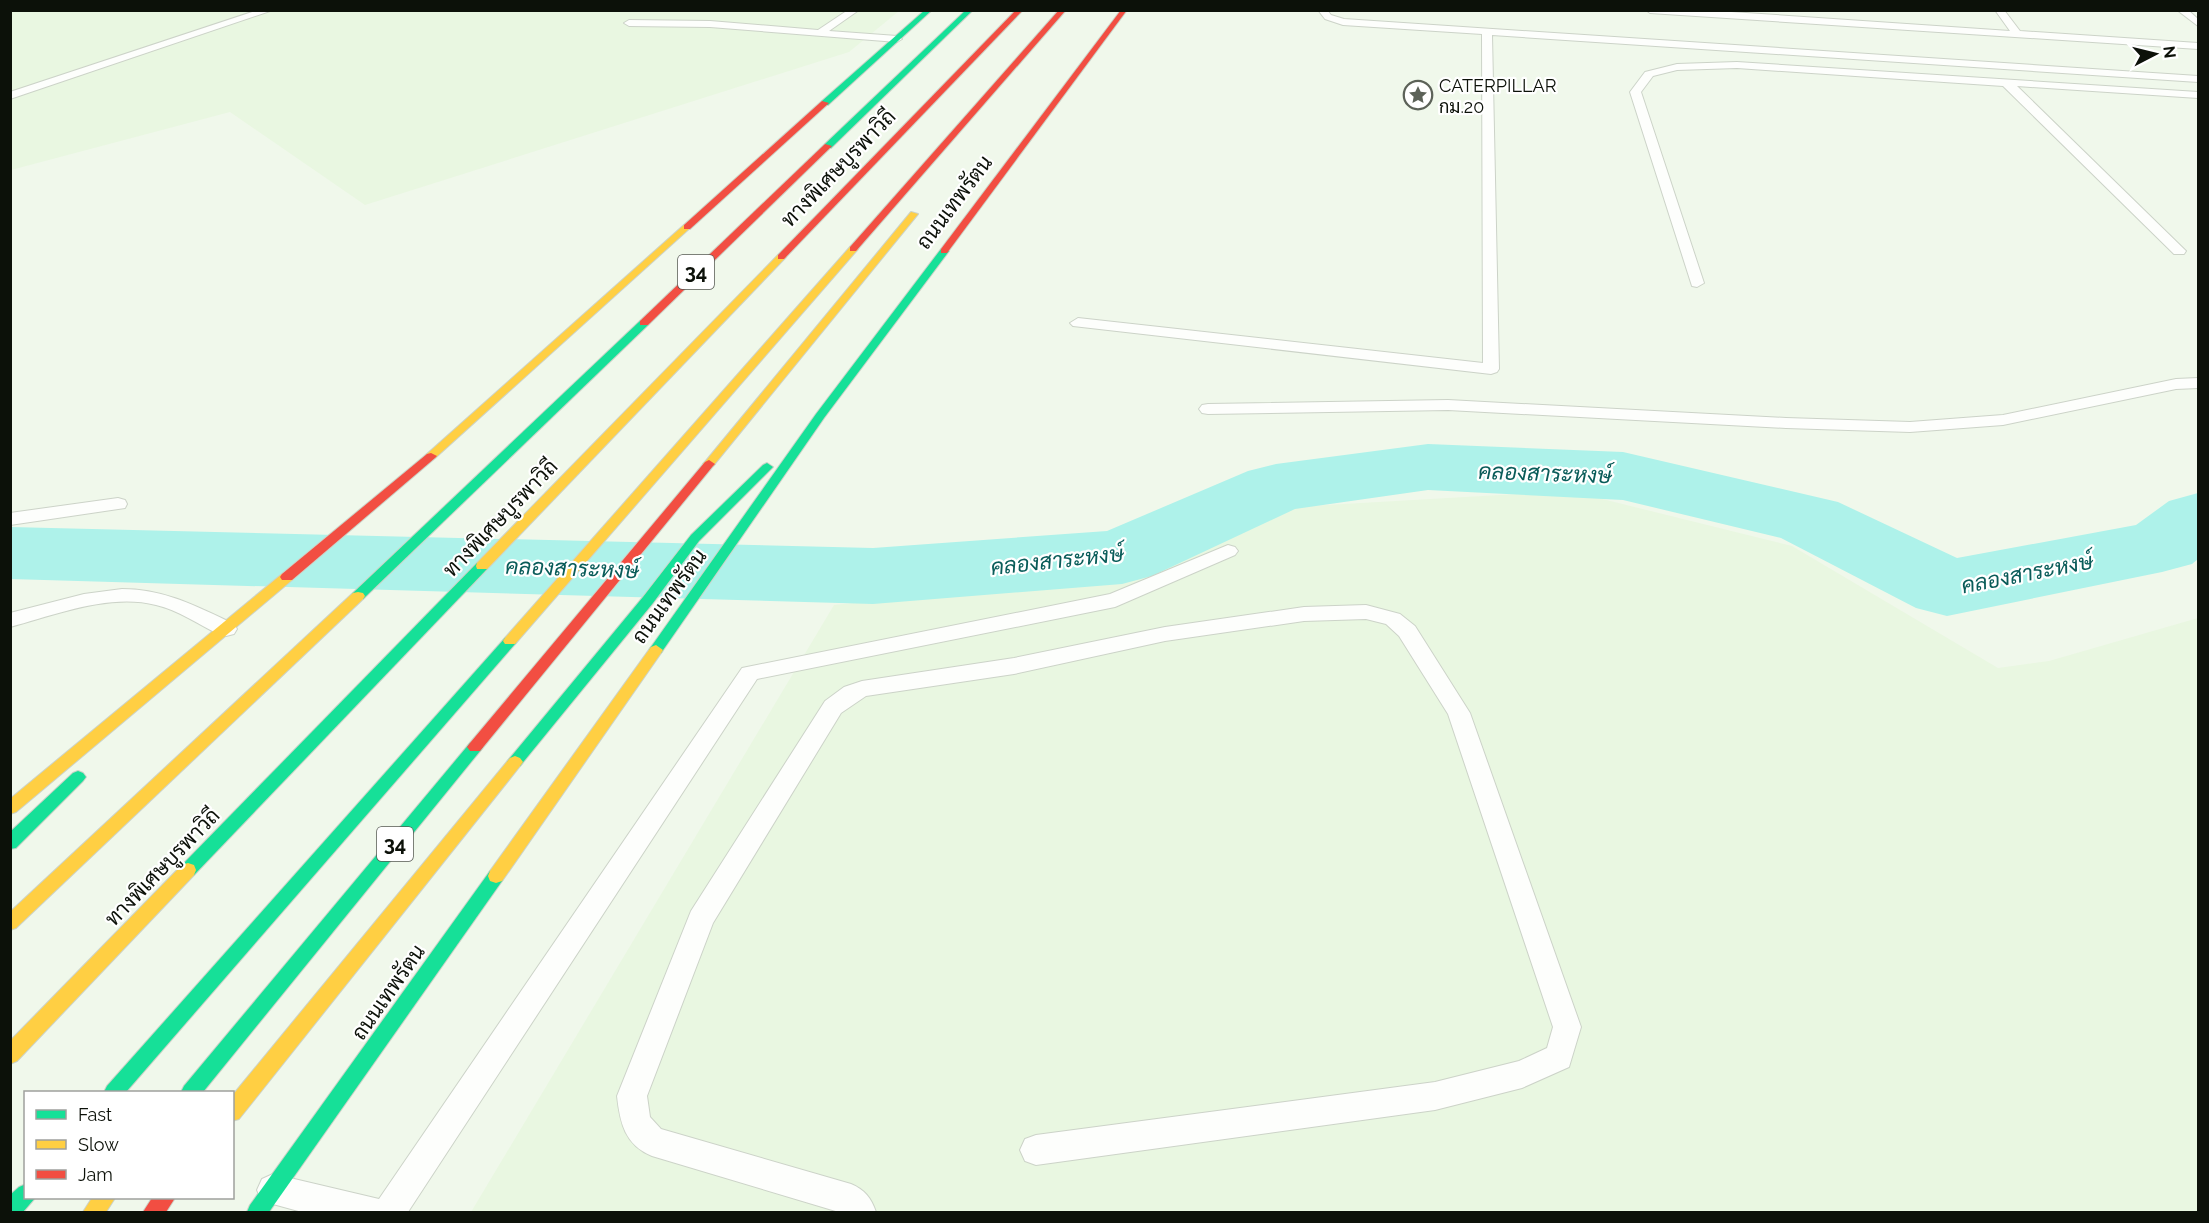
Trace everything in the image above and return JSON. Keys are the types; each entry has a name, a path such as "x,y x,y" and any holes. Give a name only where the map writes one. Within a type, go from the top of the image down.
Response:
{"main road":[{"name":"34","path":"10,808 226,629 350,522 440,450 929,10"},
{"name":"34","path":"10,923 347,607 970,10"},
{"name":"ทางพิเศษบูรพาวิถี","path":"10,1054 1020,10"},
{"name":"ถนนเทพรัตน","path":"265,1202 820,416 1124,10"},
{"path":"115,1091 1067,20"},
{"name":"ถนนเทพรัตน","path":"192,1091 922,204"},
{"path":"234,1109 648,600 695,538 820,416"},
{"path":"130,726 250,608"},
{"path":"10,843 87,768"},
{"path":"10,1211 24,1196"},
{"path":"93,1212 103,1199"},
{"path":"153,1212 163,1199"}],"lane":[{"path":"822,32 855,10"},
{"path":"1322,10 1328,17 1343,22 2199,79"},
{"path":"1650,10 2199,46"},
{"path":"1865,10 1873,25"},
{"path":"1999,10 2018,34"},
{"path":"2181,10 2199,23"},
{"path":"10,96 267,11"},
{"path":"629,24 710,24 897,39"},
{"path":"1078,323 1491,369 1487,31"},
{"path":"1697,283 1635,92 1649,74 1677,67 1737,65 2199,95"},
{"path":"2006,82 2179,251"},
{"path":"1208,409 1448,405 1786,423 1910,426 2003,420 2176,384 2199,383"},
{"path":"10,519 118,504"},
{"path":"389,1212 750,673 1115,600 1228,551"},
{"path":"10,620 82,602 133,595 158,598 226,629"},
{"path":"860,1212 851,1200 652,1141 636,1124 632,1096 701,919 833,706 862,689 1014,666 1165,634 1304,614 1366,612 1393,619 1407,631 1460,713 1567,1027 1559,1057 1522,1074 1435,1096 1036,1150"},
{"path":"265,1202 372,1212"}],"shaded area":[{"path":"11,11 899,11 849,52 365,205 230,112 11,170"},
{"path":"1570,491 1792,546 1998,668 2049,661 2198,618 2198,1212 471,1212 834,605 1131,574 1274,508"}],"waterway":[{"name":"คลองสาระหงษ์","path":"10,553 873,576 1122,557 1276,488 1428,467 1623,476 1809,520 1947,588 2162,546 2198,518"}],"traffic: fast":[{"path":"825,103 929,10"},
{"path":"828,146 970,10"},
{"path":"656,650 820,416 944,251"},
{"path":"358,596 644,323"},
{"path":"515,762 648,600 695,538 767,467"},
{"path":"188,870 482,566"},
{"path":"115,1091 510,641"},
{"path":"192,1091 475,747"},
{"path":"10,843 78,777"},
{"path":"257,1212 496,876"},
{"path":"10,1211 24,1196"}],"traffic: slow":[{"path":"709,464 914,214"},
{"path":"431,456 687,227"},
{"path":"510,641 853,249"},
{"path":"482,566 781,257"},
{"path":"10,808 287,577"},
{"path":"10,923 358,596"},
{"path":"496,876 656,650"},
{"path":"234,1110 515,762"},
{"path":"10,1055 188,870"},
{"path":"93,1212 104,1199"}],"traffic: jam":[{"path":"781,257 1020,10"},
{"path":"853,249 1063,10"},
{"path":"944,251 1124,10"},
{"path":"687,227 825,103"},
{"path":"644,323 828,146"},
{"path":"287,577 431,456"},
{"path":"475,747 709,464"},
{"path":"153,1212 164,1199"}],"place":[{"name":"CATERPILLAR กม.20","path":"1418,95"}]}
